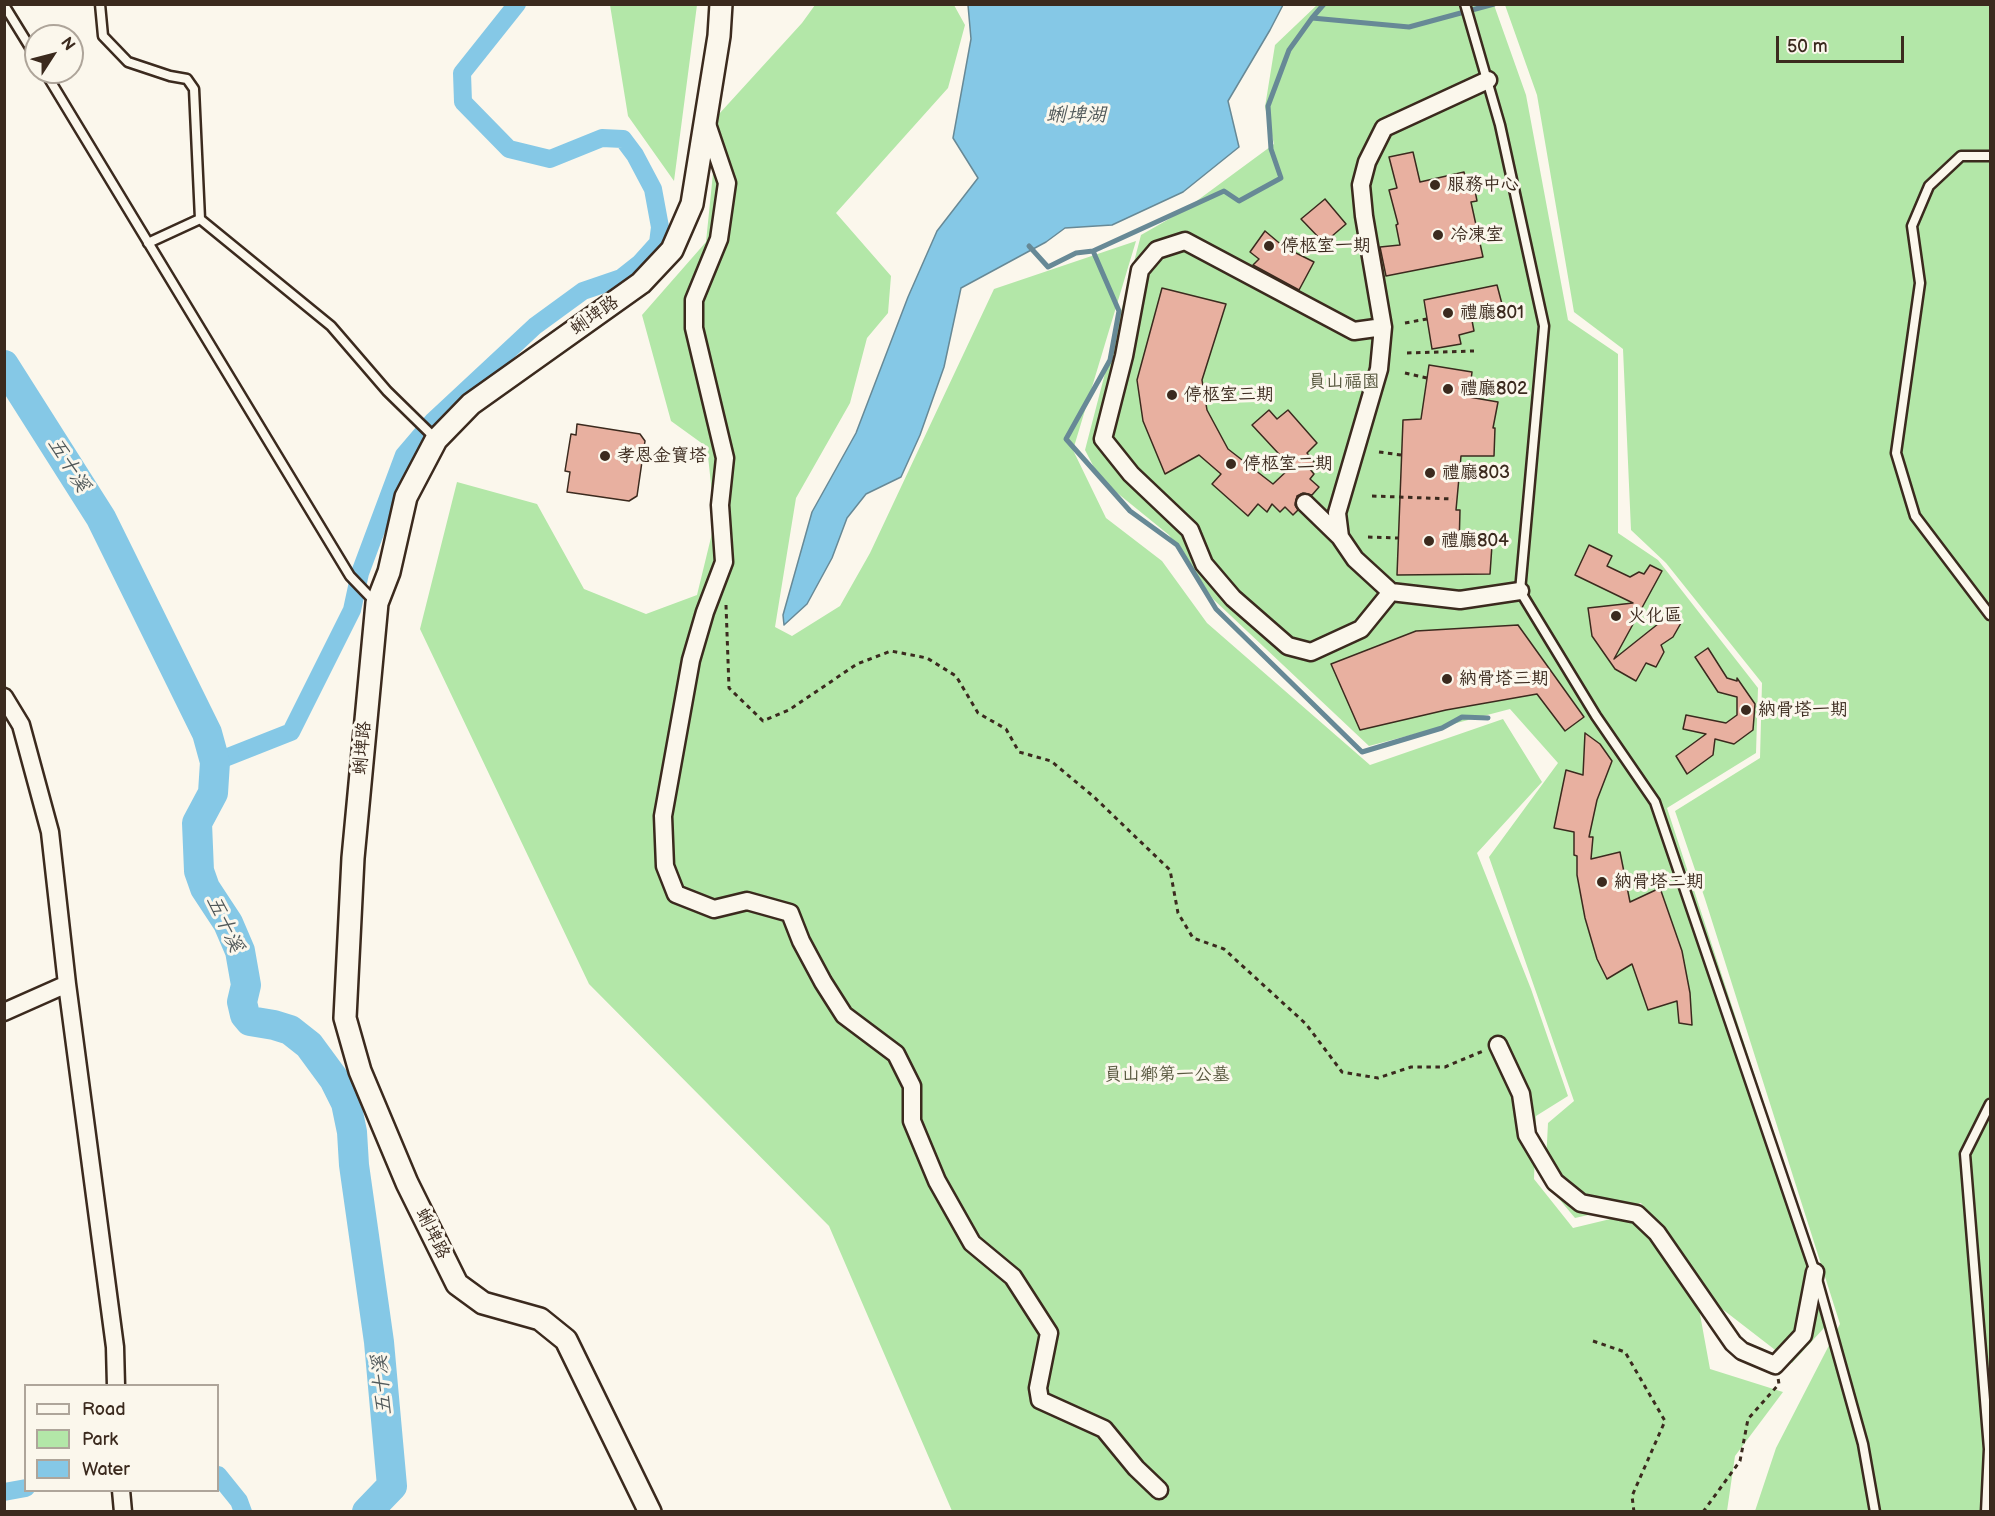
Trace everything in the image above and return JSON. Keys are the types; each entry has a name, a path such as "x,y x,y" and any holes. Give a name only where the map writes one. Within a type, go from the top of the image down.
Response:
{"street":[{"name":"蜊埤路","path":"650,1512 566,1340 540,1319 483,1303 457,1284 407,1183 360,1071 345,1018 353,858 377,603 389,572 406,497 436,440 471,404 641,283 672,250 692,204 719,36 721,4"},
{"path":"1340,537 1337,513 1379,369 1383,327 1364,216 1361,185 1367,162 1384,128 1488,80"},
{"path":"706,121 727,183 719,239 694,300 694,328 725,458 720,505 724,562 705,612 691,660 663,816 665,866 676,894 714,909 747,901 790,913 801,941 844,1015 896,1054 912,1086 912,1121 937,1181 972,1243 1013,1277 1049,1333 1038,1388 1040,1400 1104,1429 1136,1468 1159,1490"},
{"path":"1383,327 1354,331 1185,241 1157,250 1140,270 1124,356 1103,438 1131,474 1190,530 1204,564 1233,598 1288,646 1311,652 1361,630 1391,592"},
{"path":"1305,502 1340,537 1355,559 1391,592 1460,600 1520,591"},
{"path":"4,697 21,725 50,832 115,1347 116,1384"},
{"path":"4,1012 68,984"},
{"path":"1498,1045 1521,1094 1527,1135 1555,1182 1581,1203 1637,1214 1657,1233 1732,1343 1742,1351 1775,1365 1803,1335 1815,1272"},
{"path":"121,1492 123,1512"}],"lane":[{"path":"100,4 103,36 128,62 170,76 187,79 194,88 200,219 331,326 436,440"},
{"path":"1465,4 1500,125 1544,326 1520,591 1596,716 1655,802 1815,1272 1863,1444 1875,1512"},
{"path":"4,5 24,38"},
{"path":"52,84 350,576 377,603"},
{"path":"1990,156 1961,156 1929,186 1912,226 1920,283 1896,453 1915,516 1990,615"},
{"path":"148,243 200,219"},
{"path":"1986,1512 1989,1449 1965,1154 1990,1104"}],"path":[{"path":"1405,323 1427,320"},
{"path":"1407,353 1474,351"},
{"path":"1405,373 1427,378"},
{"path":"1379,452 1401,455"},
{"path":"1371,496 1453,499"},
{"path":"1368,537 1398,538"},
{"path":"725,596 729,688 762,721 789,710 857,664 891,651 927,658 956,676 978,713 1006,729 1019,752 1051,761 1094,797 1170,870 1178,913 1193,938 1224,949 1306,1024 1342,1072 1378,1078 1411,1067 1445,1067 1498,1045"},
{"path":"1593,1341 1625,1352 1665,1420 1632,1496 1634,1512"},
{"path":"1703,1512 1740,1461 1748,1419 1779,1384 1775,1365"}],"green space":[{"path":"610,5 697,5 674,181 628,116"},
{"name":"員山鄉第一公墓","path":"815,5 954,5 965,25 948,88 836,213 891,276 888,313 867,338 850,403 796,498 775,627 792,636 840,606 870,553 994,289 1136,241 1073,450 1106,518 1162,561 1207,623 1370,765 1503,719 1542,782 1477,853 1531,989 1568,1096 1536,1116 1534,1179 1573,1228 1627,1215 1695,1287 1710,1369 1783,1392 1735,1456 1727,1511 952,1511 829,1226 589,984 420,629 457,482 537,504 584,589 646,614 697,595 715,521 707,447 671,421 642,315 706,242 719,114 802,23"},
{"name":"員山福園","path":"1317,5 1494,5 1526,95 1568,320 1618,354 1618,533 1658,560 1758,688 1756,753 1667,808 1834,1317 1792,1363 1717,1305 1641,1203 1575,1218 1545,1182 1548,1123 1574,1101 1489,857 1558,763 1510,709 1369,746 1213,599 1169,535 1100,479 1085,450 1141,235 1183,211 1274,144 1265,107 1275,45"},
{"path":"1505,5 1990,5 1990,1511 1755,1511 1776,1448 1840,1324 1675,811 1760,758 1762,683 1666,563 1631,530 1623,349 1574,312 1537,95"}],"water":[{"name":"蜊埤湖","path":"968,5 1283,5 1228,101 1239,147 1183,192 1112,225 1065,228 1046,242 961,288 944,367 920,435 901,477 866,494 847,518 832,558 807,604 784,625 783,615 812,512 856,433 908,297 937,231 978,178 953,138 971,39"}],"building":[{"path":"1413,152 1420,182 1464,172 1466,180 1473,180 1477,201 1471,202 1483,257 1386,276 1380,247 1400,245 1396,225 1398,224 1389,190 1397,188 1389,157"},
{"path":"1325,199 1346,224 1324,243 1301,219"},
{"path":"1265,231 1284,247 1314,262 1299,290 1253,265 1259,259 1250,252"},
{"name":"禮廳801","path":"1497,285 1502,304 1470,310 1474,331 1459,335 1461,344 1432,349 1424,300"},
{"name":"停柩室三期","path":"1162,288 1226,304 1202,380 1207,410 1228,449 1273,484 1291,467 1252,425 1269,410 1277,419 1288,410 1317,443 1307,453 1314,462 1309,468 1314,474 1310,479 1319,487 1312,495 1303,493 1297,496 1295,505 1298,510 1293,515 1285,507 1280,512 1272,504 1267,512 1258,504 1248,516 1212,484 1221,474 1199,455 1165,474 1143,421 1137,380"},
{"path":"1429,365 1472,372 1469,397 1498,402 1493,428 1495,428 1494,456 1461,456 1456,510 1460,510 1459,547 1492,545 1490,574 1397,575 1403,420 1421,419"},
{"name":"孝恩金寶塔","path":"577,424 640,434 645,441 637,496 629,501 567,492 570,472 565,471 571,434 576,435"},
{"name":"火化區","path":"1589,545 1612,556 1607,566 1630,577 1639,572 1644,574 1650,565 1662,571 1614,659 1673,612 1681,623 1673,637 1661,645 1664,652 1656,667 1646,663 1636,681 1615,669 1592,636 1588,608 1633,603 1575,575"},
{"name":"納骨塔三期","path":"1518,625 1584,717 1565,731 1537,694 1446,710 1360,730 1331,664 1416,631"},
{"name":"納骨塔一期","path":"1708,648 1727,678 1737,681 1737,678 1755,704 1753,730 1734,744 1715,739 1713,755 1687,774 1676,756 1706,734 1683,729 1686,715 1726,723 1737,715 1737,697 1718,692 1695,657"},
{"name":"納骨塔二期","path":"1585,733 1600,744 1612,761 1597,800 1589,837 1593,837 1591,859 1620,852 1630,902 1660,888 1682,951 1690,993 1692,1025 1679,1023 1677,1001 1648,1010 1632,964 1607,979 1597,959 1585,918 1577,875 1574,832 1554,828 1566,770 1583,775"}],"waterway":[{"path":"215,762 291,732 352,610 360,573 404,455 433,421 535,326 583,291 621,278 640,263 658,243 660,227 653,189 635,155 623,139 602,138 550,159 509,149 463,102 462,73 517,4"},
{"path":"1029,246 1048,267 1076,253 1093,251 1224,191 1239,201 1281,178 1271,149 1268,106 1289,50 1324,4"},
{"path":"1312,18 1409,27 1494,4"},
{"path":"1093,251 1119,311 1110,360 1066,439 1130,511 1177,545 1216,609 1362,752 1442,728 1462,717 1488,718"},
{"name":"五十溪","path":"4,365 101,518 207,733 215,762 213,793 197,823 199,871 205,888 228,923 240,951 246,985 242,1002 245,1015 250,1021 290,1030 309,1045 334,1079 346,1103 352,1132 354,1165 379,1342 392,1486 367,1512"},
{"path":"219,1476 239,1501 243,1512"},
{"path":"4,1492 24,1488"}],"place":[{"name":"服務中心","path":"1435,185"},
{"name":"冷凍室","path":"1438,235"},
{"name":"停柩室一期","path":"1269,246"},
{"name":"禮廳801","path":"1448,313"},
{"name":"禮廳802","path":"1448,389"},
{"name":"停柩室三期","path":"1172,395"},
{"name":"孝恩金寶塔","path":"605,456"},
{"name":"停柩室二期","path":"1231,464"},
{"name":"禮廳803","path":"1430,473"},
{"name":"禮廳804","path":"1429,541"},
{"name":"火化區","path":"1616,616"},
{"name":"納骨塔三期","path":"1447,679"},
{"name":"納骨塔一期","path":"1746,710"},
{"name":"納骨塔二期","path":"1602,882"}]}
